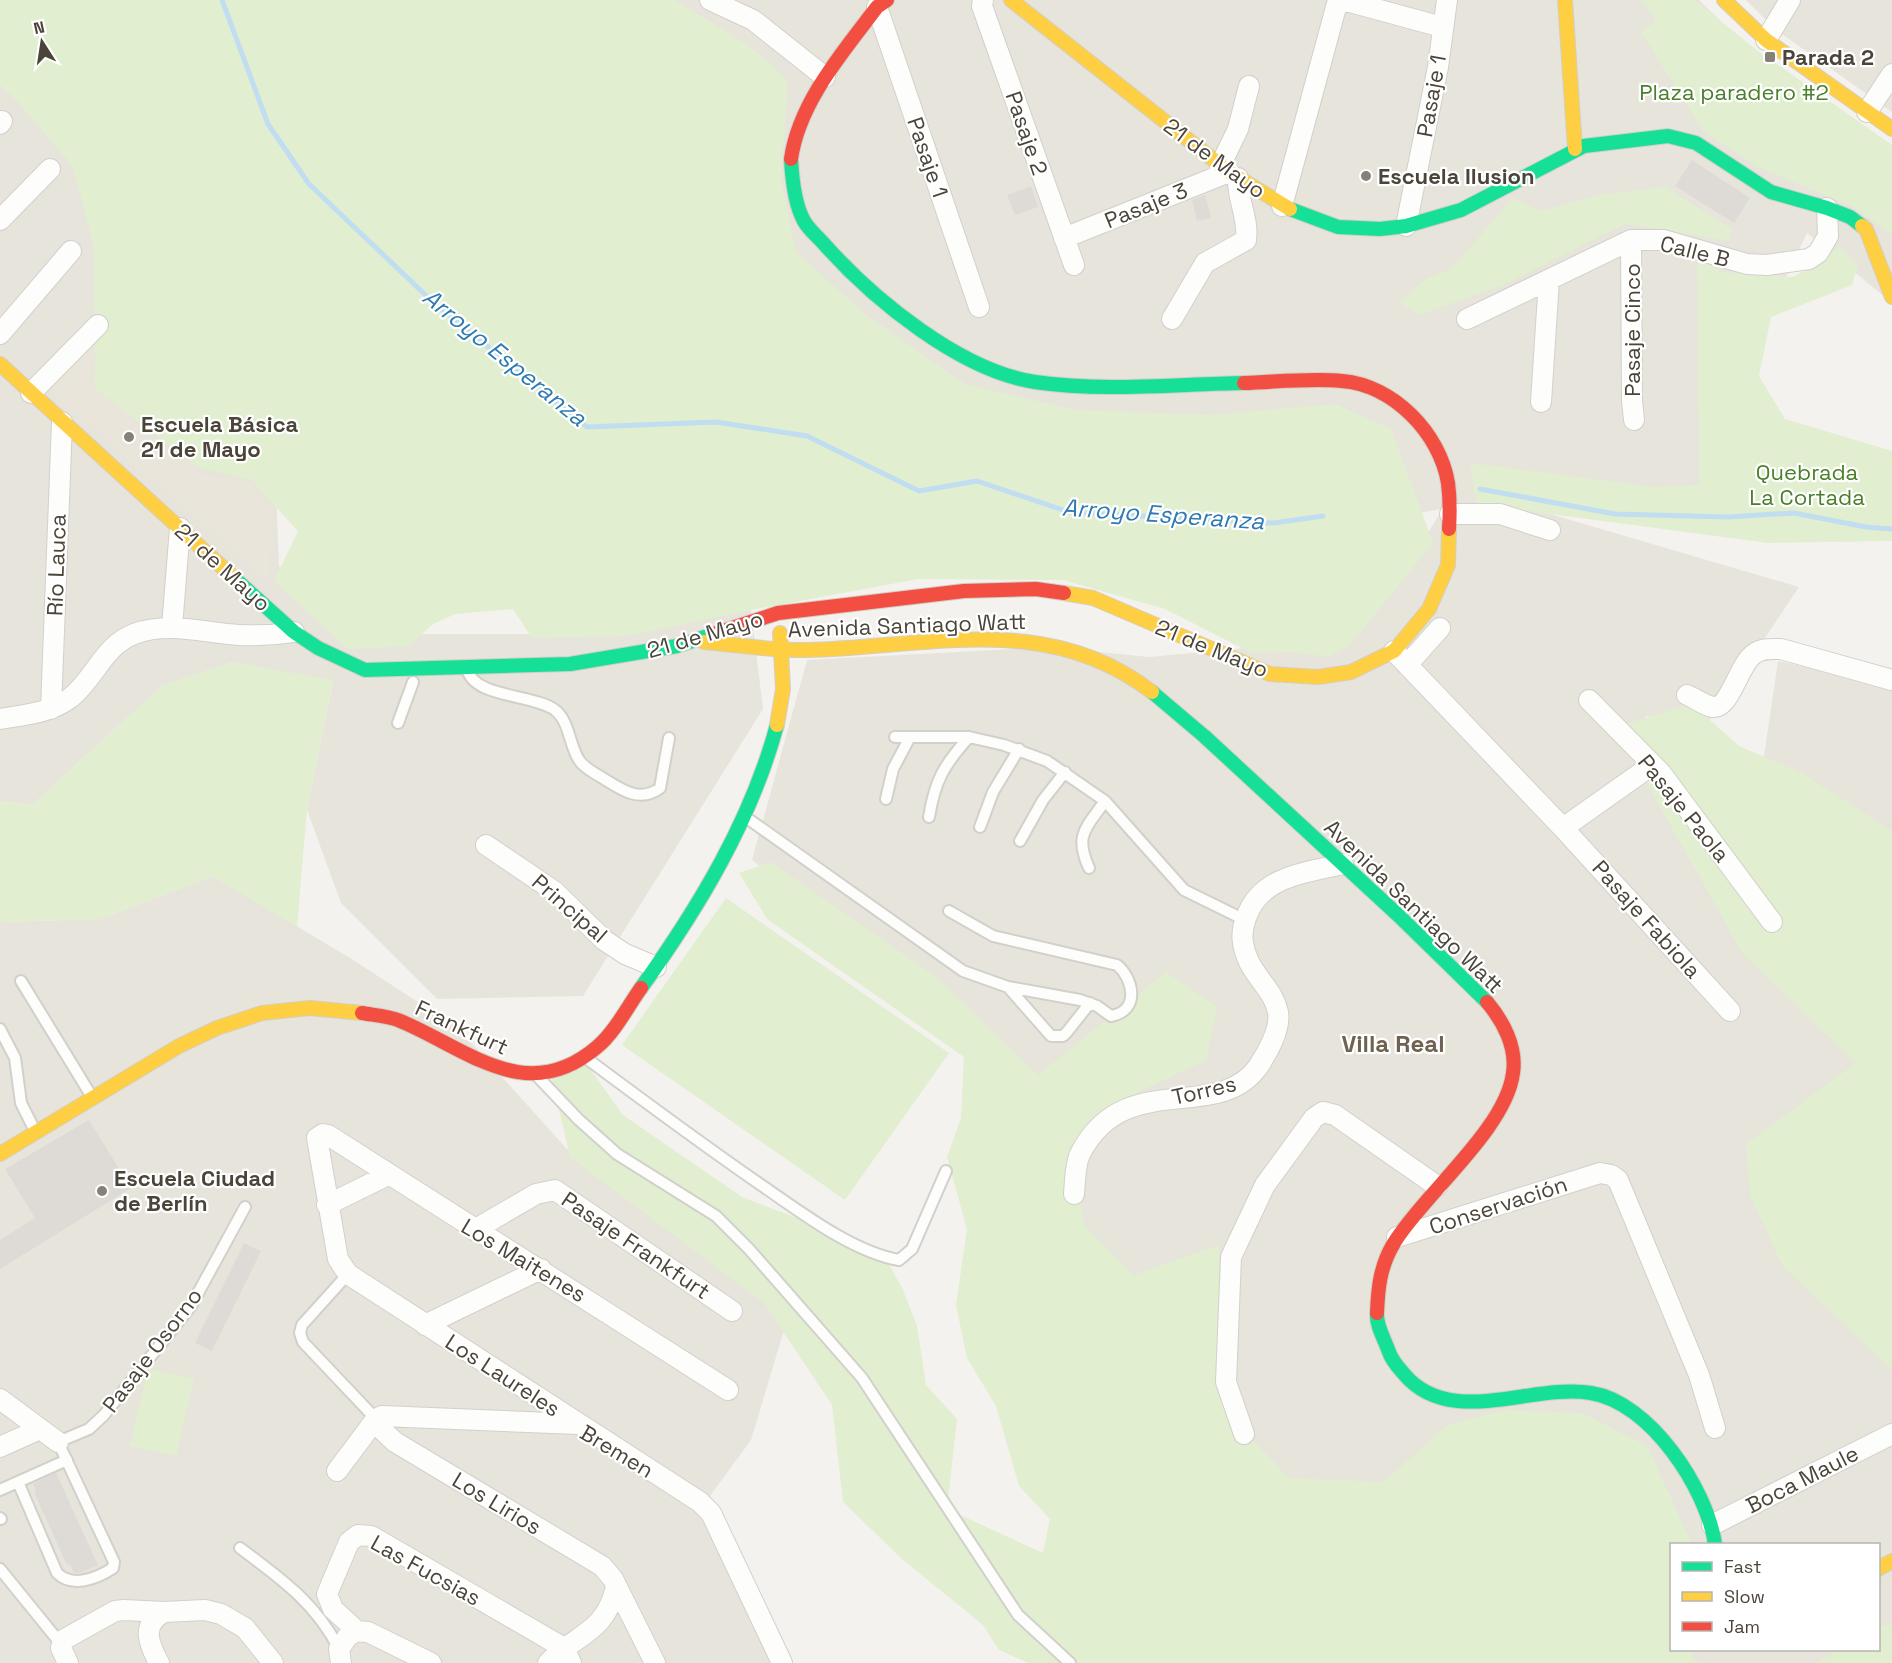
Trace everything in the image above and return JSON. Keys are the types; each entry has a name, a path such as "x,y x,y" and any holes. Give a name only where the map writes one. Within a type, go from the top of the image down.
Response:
{"street":[{"path":"710,0 753,21 825,77"},
{"name":"Pasaje 2","path":"983,0 982,6 1074,265"},
{"name":"21 de Mayo","path":"1011,0 1229,172 1281,206 1338,227 1380,229 1406,226 1461,210 1575,149 1640,138 1668,136 1696,143 1771,192 1850,217 1866,229 1892,297"},
{"path":"1281,206 1338,0"},
{"path":"1343,0 1442,27"},
{"name":"Pasaje 1","path":"1406,226 1438,67 1447,0"},
{"path":"1565,0 1575,149"},
{"path":"1724,0 1766,40 1892,129"},
{"path":"1766,40 1790,0"},
{"name":"21 de Mayo","path":"882,3 825,77 794,140 791,161 795,189 804,221 850,273 898,314 935,339 996,374 1035,381 1087,386 1343,381 1378,391 1409,412 1437,449 1448,482 1450,514 1448,565 1440,588 1400,658"},
{"name":"Pasaje 1","path":"882,3 979,307"},
{"path":"1867,112 1892,74"},
{"path":"1172,319 1204,263 1246,240 1246,223 1238,192 1229,172 1249,86"},
{"path":"0,220 50,169"},
{"name":"Pasaje 3","path":"1064,238 1229,172"},
{"name":"Calle B","path":"1467,319 1631,240 1664,240 1747,264 1767,265 1809,259 1818,253 1828,236 1827,208"},
{"name":"Pasaje Cinco","path":"1631,240 1634,420"},
{"path":"0,334 71,251"},
{"path":"1541,402 1549,280"},
{"path":"31,393 98,325"},
{"name":"21 de Mayo","path":"0,364 294,632 342,661 399,682 466,666 570,664 651,651 695,641 778,613 964,591 1036,590 1093,598 1270,674 1318,677 1351,672 1400,658 1440,628"},
{"name":"Río Lauca","path":"51,709 62,422"},
{"path":"1450,514 1500,514 1550,530"},
{"path":"172,627 180,528"},
{"name":"Frankfurt","path":"0,1154 197,1036 262,1013 310,1008 396,1019 499,1070 536,1074 569,1067 585,1057 598,1046 656,967 707,887 757,787 778,721 782,696 782,650 778,613"},
{"path":"0,719 51,709 71,698 119,642 148,629 172,627 237,635 294,632"},
{"name":"Avenida Santiago Watt","path":"695,641 782,650 1004,640 1058,645 1082,653 1134,678 1200,733 1432,946 1494,1011 1509,1038 1514,1070 1500,1109 1397,1237 1380,1271 1376,1301 1380,1333 1394,1362 1414,1385 1434,1397 1469,1402 1566,1390 1599,1394 1620,1402 1637,1414 1665,1444 1701,1495 1710,1513 1714,1535"},
{"path":"1688,695 1711,707 1720,706 1745,663 1753,654 1763,649 1781,649 1892,680"},
{"name":"Pasaje Fabiola","path":"1400,658 1563,828 1730,1011"},
{"name":"Pasaje Paola","path":"1588,700 1652,765 1731,864 1772,922"},
{"path":"1563,828 1652,765"},
{"name":"Principal","path":"486,845 554,891 604,940 625,954 656,967"},
{"name":"Torres","path":"1297,873 1321,845"},
{"name":"Torres","path":"1074,1194 1079,1156 1097,1129 1125,1107 1145,1101 1234,1088 1248,1079 1259,1066 1276,1030 1278,1014 1272,994 1243,948 1242,933 1250,907 1262,892 1279,880 1297,873 1343,864"},
{"path":"1244,1434 1226,1382 1231,1257 1266,1185 1314,1118 1323,1112 1335,1115 1437,1186"},
{"name":"Los Maitenes","path":"327,1205 317,1143 319,1135 328,1135 728,1390"},
{"name":"Conservación","path":"1397,1237 1600,1173 1618,1180 1699,1375 1714,1428"},
{"path":"348,1274 338,1259 327,1205 388,1175"},
{"name":"Pasaje Frankfurt","path":"474,1230 536,1194 555,1190 732,1311"},
{"name":"Los Laureles","path":"425,1325 541,1269"},
{"name":"Los Laureles","path":"348,1274 581,1425"},
{"path":"0,1399 58,1442"},
{"name":"Bremen","path":"376,1419 391,1415 581,1425 700,1502 711,1513 782,1663"},
{"path":"337,1471 376,1419"},
{"name":"Los Lirios","path":"376,1419 381,1430 395,1442 602,1566 613,1579 655,1663"},
{"path":"0,1448 40,1429"},
{"name":"Boca Maule","path":"1714,1535 1892,1434"},
{"name":"Las Fucsias","path":"357,1631 333,1609 327,1594 349,1542 358,1535 371,1536 572,1650"},
{"path":"572,1650 610,1607 616,1587"},
{"path":"68,1663 60,1644 63,1640 115,1611 164,1612 188,1609 221,1614 245,1628 273,1663"},
{"path":"159,1663 149,1644 147,1631 151,1623 164,1612"},
{"path":"548,1663 631,1615"},
{"path":"340,1656 348,1636 357,1631 368,1632 431,1663"}],"lane":[{"path":"466,666 471,679 481,686 554,709 562,719 578,760 625,792 637,795 655,792 660,788 669,738"},
{"path":"398,723 399,682"},
{"path":"895,737 969,737 1019,749 1065,772 1105,801 1184,890 1245,920"},
{"path":"886,799 893,769 910,737"},
{"path":"929,817 934,788 942,771 969,737"},
{"path":"980,827 993,792 1019,749"},
{"path":"1020,841 1044,800 1065,772"},
{"path":"1089,868 1081,850 1082,836 1105,801"},
{"path":"744,816 963,971 1008,987 1090,1003 1111,1016 1123,1013 1133,995 1126,972 1117,964 993,936 949,911"},
{"path":"21,981 92,1097"},
{"path":"1008,987 1051,1036 1062,1036 1067,1032 1090,1003"},
{"path":"0,1029 15,1058 21,1103 35,1132"},
{"path":"585,1057 669,1121 806,1216 879,1257 899,1260 912,1249 946,1171"},
{"path":"536,1074 578,1119 617,1154 716,1216 749,1249 862,1378 1018,1615 1070,1663"},
{"name":"Pasaje Osorno","path":"58,1442 89,1429 104,1415 191,1306 245,1207"},
{"path":"348,1274 302,1325 300,1333 303,1341 376,1419"},
{"path":"18,1482 57,1573 65,1580 74,1583 112,1568 114,1562 58,1442"},
{"path":"0,1490 67,1460"},
{"path":"240,1548 299,1593 328,1627 340,1656"},
{"path":"0,1569 60,1644"}],"shaded area":[{"path":"0,0 276,489 279,566 363,634 552,634 751,610 763,709 583,996 437,999 341,903 307,810 333,681 232,662 162,686 32,805 0,801"},
{"path":"664,0 1699,0 1754,54 1892,152 1892,303 1807,233 1745,364 1699,485 1461,505 1394,518 982,412 788,262"},
{"path":"1746,0 1892,0 1892,112 1775,29"},
{"name":"Escuela Básica 21 de Mayo","path":"93,332 96,389 205,476 250,481 272,504 268,580 46,388"},
{"path":"1516,504 1799,587 1708,723 1645,716 1732,924 1888,1063 1892,1323 1892,1632 1880,1635 1880,1543 1678,1543 1387,1490 1285,1487 1131,1284 1077,1231 1038,1085 752,860 807,660 1049,647 1149,657 1354,638 1404,571 1442,510"},
{"path":"1778,661 1877,682 1892,689 1892,849 1762,770"},
{"path":"213,876 350,958 458,1028 566,1148 793,1300 751,1440 710,1496 788,1663 0,1663 0,922 101,919"},
{"path":"1686,1651 1852,1651 1831,1663 1682,1663"}],"green space":[{"path":"0,0 675,0 750,47 788,83 781,178 796,252 866,315 965,384 1076,410 1210,415 1335,404 1391,429 1433,543 1349,646 1328,657 1294,652 1252,653 1165,609 1063,580 918,579 627,636 532,638 513,609 455,614 433,624 409,646 348,649 274,581 298,531 251,480 197,467 95,389 94,247 73,167 21,105 0,85"},
{"name":"Plaza paradero #2","path":"1642,0 1695,0 1754,48 1892,145 1892,235 1853,207 1756,166 1703,131 1641,32 1656,21"},
{"path":"1665,187 1732,229 1728,241 1625,224 1501,286 1419,315 1399,302 1426,279 1452,268 1513,198 1541,211 1599,195"},
{"name":"Quebrada La Cortada","path":"1839,246 1858,266 1852,285 1771,317 1759,376 1785,419 1892,451 1892,541 1768,543 1476,504 1470,463 1655,487 1699,485 1697,258 1722,272 1793,277 1820,262"},
{"path":"232,662 333,680 307,810 297,927 213,876 101,919 0,922 0,801 32,805 162,686"},
{"path":"1692,704 1739,746 1804,774 1892,831 1892,1369 1783,1267 1750,1195 1746,1144 1856,1063 1743,954 1615,727"},
{"path":"771,862 936,977 1038,1075 1166,972 1217,1007 1206,1060 1118,1102 1074,1174 1085,1227 1133,1275 1219,1245 1220,1378 1248,1435 1289,1478 1384,1482 1446,1426 1503,1410 1582,1413 1647,1446 1692,1543 1670,1543 1670,1651 1695,1651 1692,1659 1703,1663 1028,1663 999,1650 983,1625 902,1559 843,1502 832,1405 764,1303 570,1157 551,1075 587,1065 623,1115 742,1197 881,1250 903,1290 917,1326 926,1385 957,1419 947,1509 1043,1553 1050,1519 1019,1486 996,1406 967,1358 956,1305 967,1229 947,1157 961,1118 964,1057 767,919 739,873"},
{"path":"726,898 949,1053 845,1200 622,1045"},
{"path":"148,1369 194,1379 176,1456 130,1446"},
{"path":"1892,1624 1892,1663 1815,1663 1836,1651 1880,1651 1880,1626"}],"building":[{"path":"1692,160 1750,198 1734,223 1675,186"},
{"path":"1031,186 1038,207 1015,215 1007,195"},
{"path":"1205,195 1211,218 1197,221 1192,200"},
{"name":"Escuela Ciudad de Berlín","path":"89,1120 131,1188 0,1269 0,1240 35,1218 5,1169"},
{"path":"244,1243 261,1251 212,1351 195,1343"},
{"path":"56,1473 98,1565 79,1573 74,1573 70,1564 67,1565 34,1492 36,1491 33,1484"}],"waterway":[{"name":"Arroyo Esperanza","path":"222,0 268,124 309,184 436,305 587,427 716,422 807,436 919,491 977,481 1069,512 1274,523 1323,516"},
{"path":"1480,489 1615,514 1728,517 1794,513 1866,527 1892,529"}],"traffic: fast":[{"path":"1290,209 1338,227 1380,229 1406,226 1461,210 1584,146 1668,136 1696,143 1771,192 1827,208 1850,217 1862,226"},
{"path":"791,159 798,207 811,231 893,310 949,348 978,364 1035,382 1087,387 1244,383"},
{"path":"233,577 294,632 318,648 365,670 570,664 677,646 714,634"},
{"path":"1152,692 1204,736 1398,915 1487,1002"},
{"path":"641,988 703,895 721,862 753,795 777,725"},
{"path":"1377,1313 1379,1328 1395,1364 1423,1390 1444,1399 1468,1402 1568,1392 1591,1393 1613,1400 1634,1413 1654,1430 1688,1474 1701,1498 1715,1543"}],"traffic: slow":[{"path":"1011,0 1229,172 1290,209"},
{"path":"1565,0 1575,149"},
{"path":"1724,0 1766,40 1892,129"},
{"path":"1862,226 1866,229 1892,297"},
{"path":"0,364 233,577"},
{"path":"1064,593 1093,598 1270,674 1318,677 1351,672 1394,651 1429,609 1448,565 1449,529"},
{"path":"777,725 783,689 780,633"},
{"path":"704,642 795,650 942,641 1029,642 1071,651 1112,667 1152,692"},
{"path":"0,1154 179,1046 217,1028 262,1013 310,1008 362,1013"},
{"path":"1880,1568 1892,1561"}],"traffic: jam":[{"path":"791,159 803,118 824,78 877,7 887,0"},
{"path":"1244,383 1342,381 1361,384 1396,402 1424,430 1443,464 1449,489 1449,529"},
{"path":"714,634 778,613 964,591 1036,589 1064,593"},
{"path":"362,1013 398,1020 496,1066 520,1072 545,1072 571,1064 604,1041 641,988"},
{"path":"1377,1313 1381,1277 1394,1243 1407,1224 1480,1138 1496,1116 1507,1094 1514,1063 1511,1044 1498,1017 1487,1002"}],"place":[{"name":"Parada 2","path":"1770,57"},
{"name":"Escuela Ilusion","path":"1366,176"},
{"name":"Escuela Básica 21 de Mayo","path":"129,437"},
{"name":"Escuela Ciudad de Berlín","path":"102,1191"}],"district":[{"name":"Villa Real","path":"1393,1043"}]}
